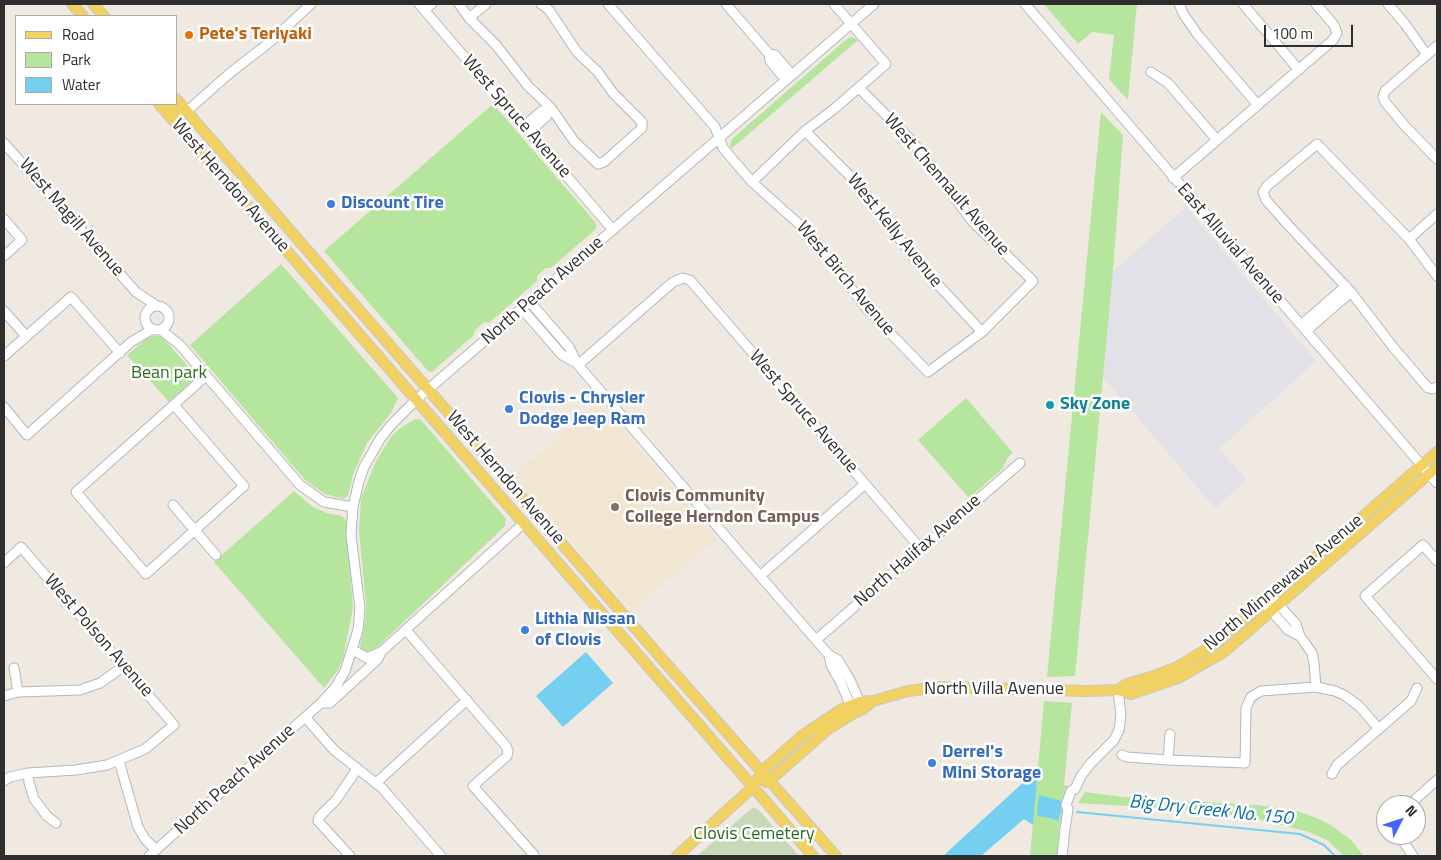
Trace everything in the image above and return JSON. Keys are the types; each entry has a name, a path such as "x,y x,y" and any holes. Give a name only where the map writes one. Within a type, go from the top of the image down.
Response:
{"main road":[{"path":"72,4 82,15"},
{"path":"93,4 103,15"},
{"name":"West Herndon Avenue","path":"178,100 624,615 836,856"},
{"name":"West Herndon Avenue","path":"160,105 813,856"},
{"path":"171,105 180,112 187,111"},
{"name":"North Minnewawa Avenue","path":"1118,690 1127,684 1177,667 1218,642 1437,452"},
{"name":"North Minnewawa Avenue","path":"1118,690 1130,694 1178,678 1224,652 1434,471"},
{"path":"524,523 530,521 535,523 590,586 624,615"},
{"name":"North Villa Avenue","path":"677,856 753,787 762,771 803,735 820,722 857,707 908,691 941,687 1086,691 1118,690"},
{"name":"North Villa Avenue","path":"753,787 770,780 827,730 857,707"}],"street":[{"path":"187,111 230,73 270,42 311,4"},
{"path":"421,6 432,4"},
{"path":"459,4 469,18 496,45 528,86 551,108 574,141 598,164 604,162 642,128 642,122 613,93 598,72 577,52 549,10 541,4"},
{"path":"469,18 486,4"},
{"name":"West Birch Avenue","path":"608,4 715,127 723,148 752,182 809,233 867,309 928,372 982,332"},
{"path":"726,4 769,54 770,60 789,77"},
{"path":"752,182 805,132 886,64 834,4"},
{"name":"North Peach Avenue","path":"152,853 321,703 335,688 353,650 358,630 360,608 351,535 353,507 359,481 371,455 391,425 417,399 874,4"},
{"name":"East Alluvial Avenue","path":"1024,4 1422,465 1434,471 1437,482"},
{"path":"1179,4 1198,35 1257,104"},
{"path":"1243,4 1299,70"},
{"path":"1173,178 1333,40 1337,33 1334,25 1316,4"},
{"path":"1388,4 1405,24 1427,56"},
{"name":"West Spruce Avenue","path":"421,6 613,230"},
{"path":"1437,46 1385,92 1383,96 1385,102 1405,126 1437,159"},
{"path":"1151,72 1168,83 1217,140"},
{"name":"West Chennault Avenue","path":"859,88 912,141 972,221 1033,282 982,332"},
{"path":"527,129 546,117 551,108"},
{"name":"West Kelly Avenue","path":"805,132 859,185 917,262 982,332"},
{"name":"West Magill Avenue","path":"5,142 136,292 157,306"},
{"path":"1437,276 1409,239 1323,148 1317,144 1266,186 1264,192 1266,200 1349,289 1428,388 1437,387"},
{"path":"1409,239 1437,214"},
{"path":"4,219 22,240 4,256"},
{"name":"West Spruce Avenue","path":"578,364 673,282 683,278 692,282 921,548"},
{"path":"1304,328 1349,289"},
{"name":"West Magill Avenue","path":"136,292 146,317"},
{"path":"4,356 71,296 120,352"},
{"path":"530,302 569,347 578,364 760,576 828,655 838,660 844,668 857,707"},
{"path":"4,407 27,435 131,342 149,310 161,306 167,311 169,322 180,345 300,485 324,502 353,507"},
{"path":"522,309 562,355 578,364"},
{"path":"4,312 26,336"},
{"path":"146,317 147,324 180,345"},
{"path":"131,342 166,327 169,322"},
{"path":"174,405 244,486 146,574 76,492 206,376"},
{"name":"North Halifax Avenue","path":"816,640 1020,463"},
{"path":"760,576 865,484"},
{"path":"173,505 216,555"},
{"name":"North Peach Avenue","path":"321,703 330,703 378,660 381,652 524,523"},
{"path":"1437,561 1424,545 1365,596 1437,679"},
{"name":"West Polson Avenue","path":"4,563 21,547 174,725 145,749 119,761"},
{"path":"1268,600 1288,630 1300,636 1310,649 1314,658 1316,688"},
{"path":"406,630 506,746 508,752 504,758 473,786 533,856"},
{"path":"353,650 367,658 381,652"},
{"path":"4,696 18,692 80,690 100,683 124,666"},
{"path":"14,668 18,692"},
{"path":"1122,755 1168,760 1246,763 1246,708 1251,697 1261,691 1316,688 1335,691 1352,701 1379,729"},
{"path":"1332,774 1337,765 1411,701 1417,688"},
{"path":"1062,856 1068,809 1066,805 1071,791 1075,789 1081,776 1091,763 1118,735 1121,724 1118,690"},
{"path":"376,783 467,700"},
{"path":"305,717 334,750 376,783 441,856"},
{"path":"1168,760 1170,734"},
{"path":"4,781 10,777 28,773 91,768 119,761 138,827 152,853"},
{"path":"350,856 318,821 336,800 357,769"},
{"path":"28,773 34,799 47,816 56,823"},
{"path":"1420,795 1437,780"},
{"path":"1406,845 1413,856"}],"shaded area":[{"path":"1186,207 1316,361 1219,449 1247,480 1215,508 1103,377 1113,271"},
{"name":"Clovis Community College Herndon Campus","path":"598,403 717,539 631,611 514,475"}],"green space":[{"path":"1044,4 1137,4 1128,100 1109,79 1114,35 1092,32 1078,44"},
{"path":"852,37 858,40 731,149 730,144 733,138 847,39"},
{"path":"493,104 596,223 596,229 551,268 546,268 537,276 537,281 489,323 484,322 475,330 474,335 432,372 428,371 324,251"},
{"path":"1101,112 1123,135 1113,271 1075,676 1047,677"},
{"path":"281,264 398,398 391,413 367,443 353,475 348,496 343,499 325,494 305,480 190,345"},
{"name":"Bean park","path":"160,336 166,341 194,373 194,380 169,402 127,355 146,339"},
{"path":"966,398 1013,453 1008,457 1002,469 969,498 918,440"},
{"path":"415,419 421,420 506,519 505,526 371,653 367,654 360,650 366,604 359,531 361,498 376,461 391,437 399,429"},
{"path":"294,491 313,507 327,513 342,516 346,520 353,608 343,658 338,670 324,688 214,562"},
{"path":"1044,701 1072,703 1064,785 1068,786 1059,828 1058,856 1030,856"},
{"path":"1085,792 1122,797 1256,805 1293,810 1317,818 1332,826 1350,839 1364,856 1344,856 1327,840 1309,832 1251,817 1195,810 1078,803"},
{"name":"Clovis Cemetery","path":"752,808 758,809 799,856 697,856"}],"water":[{"path":"586,652 613,683 563,727 536,696"},
{"path":"1038,769 1033,825 1024,819 981,856 943,856"},
{"path":"1039,795 1062,801 1058,821 1037,816"}],"waterway":[{"name":"Big Dry Creek No. 150","path":"1077,812 1300,834 1324,845 1335,856"}],"place":[{"name":"Pete's Teriyaki","path":"189,35"},
{"name":"Discount Tire","path":"331,204"},
{"name":"Sky Zone","path":"1050,405"},
{"name":"Clovis - Chrysler Dodge Jeep Ram","path":"509,409"},
{"name":"Clovis Community College Herndon Campus","path":"615,507"},
{"name":"Lithia Nissan of Clovis","path":"525,630"},
{"name":"Derrel's Mini Storage","path":"932,763"}]}
